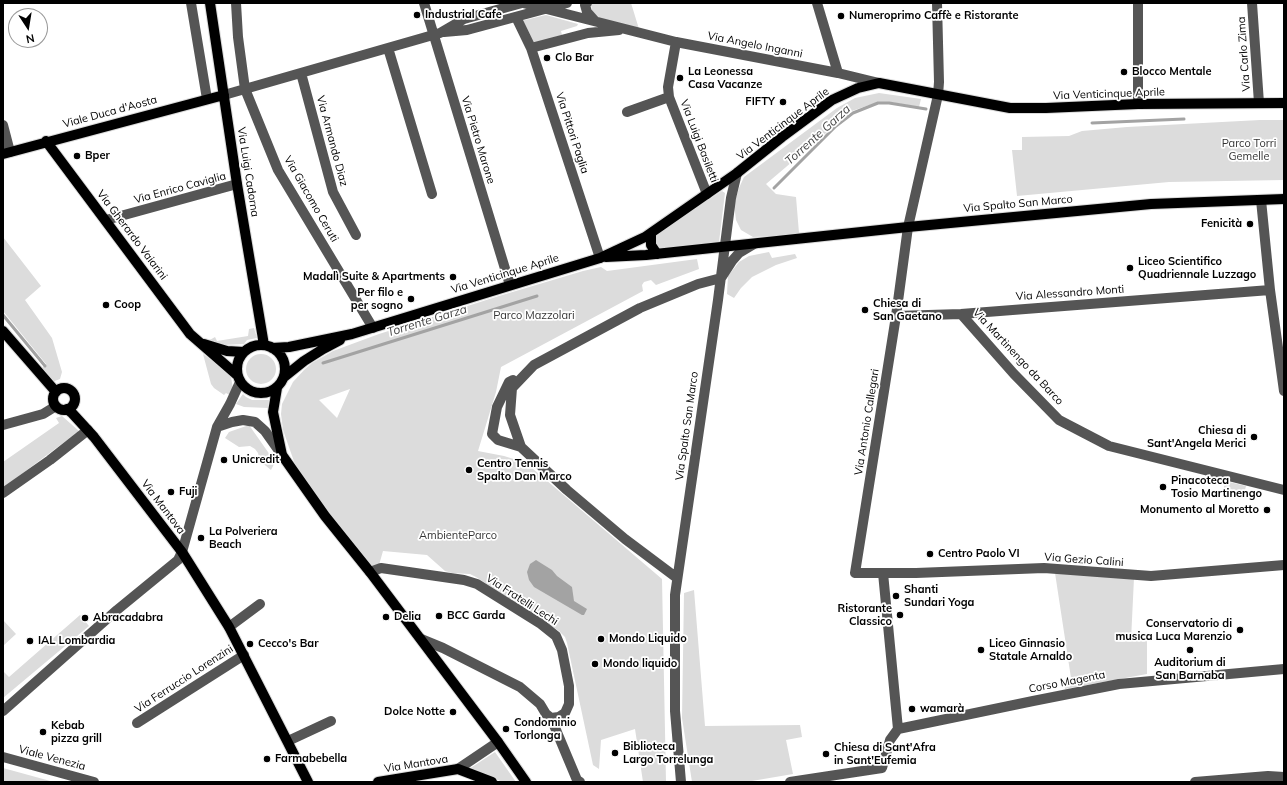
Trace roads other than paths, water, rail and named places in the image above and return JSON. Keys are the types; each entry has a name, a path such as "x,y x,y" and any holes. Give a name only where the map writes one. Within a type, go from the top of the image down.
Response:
{"main road":[{"name":"Via Luigi Cadorna","path":"210,3 238,184 268,346"},
{"name":"Via Venticinque Aprile","path":"268,346 289,347 352,334 600,258 645,237 737,173 832,100 858,88 879,84 1010,108 1138,104 1284,103"},
{"name":"Viale Duca d'Aosta","path":"7,153 224,95"},
{"name":"Via Gherardo Vaiarini","path":"46,142 190,334 239,378"},
{"name":"Via Spalto San Marco","path":"600,258 657,254 908,227 1151,204 1284,199"},
{"path":"651,233 651,245 657,254"},
{"path":"3,330 56,392"},
{"name":"Via Venticinque Aprile","path":"284,378 294,368 323,349 352,334"},
{"name":"Via Gherardo Vaiarini","path":"200,343 227,351 244,352"},
{"path":"253,346 268,346 278,352 284,359 286,369 284,378 277,388 260,394 248,390 239,378 238,362 244,352 253,346"},
{"path":"56,406 54,399 56,392 64,388 69,389 73,392 75,400 74,404 67,409"},
{"path":"277,388 273,412 282,455 325,516 421,639 526,782"},
{"name":"Via Mantova","path":"56,406 59,409 67,409 88,430 182,552 229,627 244,654 308,782"},
{"name":"Via Mantova","path":"378,782 458,769 492,782"}],"street":[{"path":"191,3 207,99"},
{"name":"Via Giacomo Ceruti","path":"236,3 238,38 245,89 278,170 373,328"},
{"name":"Via Pietro Marone","path":"424,3 437,34 510,285"},
{"path":"437,34 464,19 522,3"},
{"name":"Via Angelo Inganni","path":"522,3 676,42 838,73 879,84"},
{"path":"224,95 437,34 467,30 567,3"},
{"path":"587,3 585,5 587,12 595,21"},
{"path":"817,3 838,73"},
{"path":"937,3 944,3"},
{"name":"Via Antonio Callegari","path":"882,573 855,573 896,316 908,227 938,95 937,3"},
{"path":"1138,3 1138,104"},
{"name":"Via Carlo Zima","path":"1252,3 1259,103"},
{"name":"Via Pittori Paglia","path":"516,17 531,48 600,258"},
{"name":"Via Angelo Inganni","path":"531,48 588,33 626,29"},
{"name":"Via Luigi Basiletti","path":"676,42 668,87 669,98 707,194"},
{"path":"388,48 432,194"},
{"name":"Via Armando Diaz","path":"301,73 333,192 356,235"},
{"name":"Via Luigi Basiletti","path":"627,112 669,98"},
{"path":"3,125 7,153"},
{"name":"Via Spalto San Marco","path":"681,782 675,711 675,594 721,278 731,198 737,173"},
{"name":"Via Enrico Caviglia","path":"106,220 238,184"},
{"path":"1261,200 1270,290 1284,391"},
{"name":"Via Spalto San Marco","path":"721,278 732,261 754,244"},
{"path":"677,578 625,539 573,495 522,447 510,415 512,388 534,365 640,308 698,284 721,278"},
{"name":"Via Alessandro Monti","path":"896,316 961,314 1270,290"},
{"name":"Via Martinengo da Barco","path":"961,314 1014,374 1060,420 1109,446 1284,490"},
{"path":"522,377 509,382 497,407 492,434 498,440 522,447"},
{"path":"3,711 118,610 178,560 182,552 217,427 230,404 239,378"},
{"path":"3,425 43,414 56,406"},
{"path":"217,427 243,420 255,422 265,431 282,455"},
{"path":"3,492 50,460 88,430"},
{"name":"Via Gezio Calini","path":"882,573 1044,568 1150,576 1284,565"},
{"name":"Via Fratelli Lechi","path":"370,572 381,568 464,580 476,584 541,624 556,636 562,650 569,686 570,704 565,712 559,717 551,718"},
{"path":"790,782 882,768 890,740 898,729 882,573"},
{"path":"229,627 260,604"},
{"path":"421,639 520,687 540,704 546,714 551,718 577,780 580,782"},
{"name":"Via Ferruccio Lorenzini","path":"137,724 244,654"},
{"name":"Corso Magenta","path":"898,729 1033,700 1119,684 1284,669"},
{"path":"288,741 331,721"},
{"name":"Via Mantova","path":"458,769 498,742"},
{"name":"Viale Venezia","path":"3,757 94,782"},
{"path":"1195,782 1268,776 1284,777"}],"waterway":[{"name":"Torrente Garza","path":"774,188 836,126 853,113 878,103 889,103 926,109"},
{"name":"Torrente Garza","path":"1092,123 1184,119"},
{"name":"Torrente Garza","path":"323,363 537,296"},
{"name":"Torrente Garza","path":"3,315 45,366"}],"place":[{"name":"Industrial Cafe","path":"417,15"},
{"name":"Numeroprimo Caffè e Ristorante","path":"841,16"},
{"name":"Clo Bar","path":"547,58"},
{"name":"Blocco Mentale","path":"1124,72"},
{"name":"La Leonessa Casa Vacanze","path":"680,78"},
{"name":"FIFTY","path":"783,102"},
{"name":"Bper","path":"77,156"},
{"name":"Fenicità","path":"1250,224"},
{"name":"Liceo Scientifico Quadriennale Luzzago","path":"1130,268"},
{"name":"Madalì Suite & Apartments","path":"453,277"},
{"name":"Per filo e per sogno","path":"411,299"},
{"name":"Coop","path":"106,305"},
{"name":"Chiesa di San Gaetano","path":"865,310"},
{"name":"Chiesa di Sant'Angela Merici","path":"1254,437"},
{"name":"Unicredit","path":"224,460"},
{"name":"Centro Tennis Spalto Dan Marco","path":"469,470"},
{"name":"Pinacoteca Tosio Martinengo","path":"1163,487"},
{"name":"Fuji","path":"171,492"},
{"name":"Monumento al Moretto","path":"1267,510"},
{"name":"La Polveriera Beach","path":"201,538"},
{"name":"Centro Paolo VI","path":"930,554"},
{"name":"Shanti Sundari Yoga","path":"896,596"},
{"name":"Ristorante Classico","path":"900,615"},
{"name":"BCC Garda","path":"439,616"},
{"name":"Delia","path":"386,617"},
{"name":"Abracadabra","path":"85,618"},
{"name":"Conservatorio di musica Luca Marenzio","path":"1240,630"},
{"name":"Mondo Liquido","path":"601,639"},
{"name":"IAL Lombardia","path":"30,641"},
{"name":"Cecco's Bar","path":"250,644"},
{"name":"Liceo Ginnasio Statale Arnaldo","path":"981,650"},
{"name":"Auditorium di San Barnaba","path":"1190,650"},
{"name":"Mondo liquido","path":"595,664"},
{"name":"wamarà","path":"912,709"},
{"name":"Dolce Notte","path":"453,712"},
{"name":"Condominio Torlonga","path":"506,729"},
{"name":"Kebab pizza grill","path":"43,732"},
{"name":"Biblioteca Largo Torrelunga","path":"615,753"},
{"name":"Chiesa di Sant'Afra in Sant'Eufemia","path":"826,754"},
{"name":"Farmabebella","path":"267,759"}],"park label":[{"name":"Parco Torri Gemelle","path":"1249,150"},
{"name":"Parco Mazzolari","path":"534,316"},
{"name":"AmbienteParco","path":"458,536"}]}
